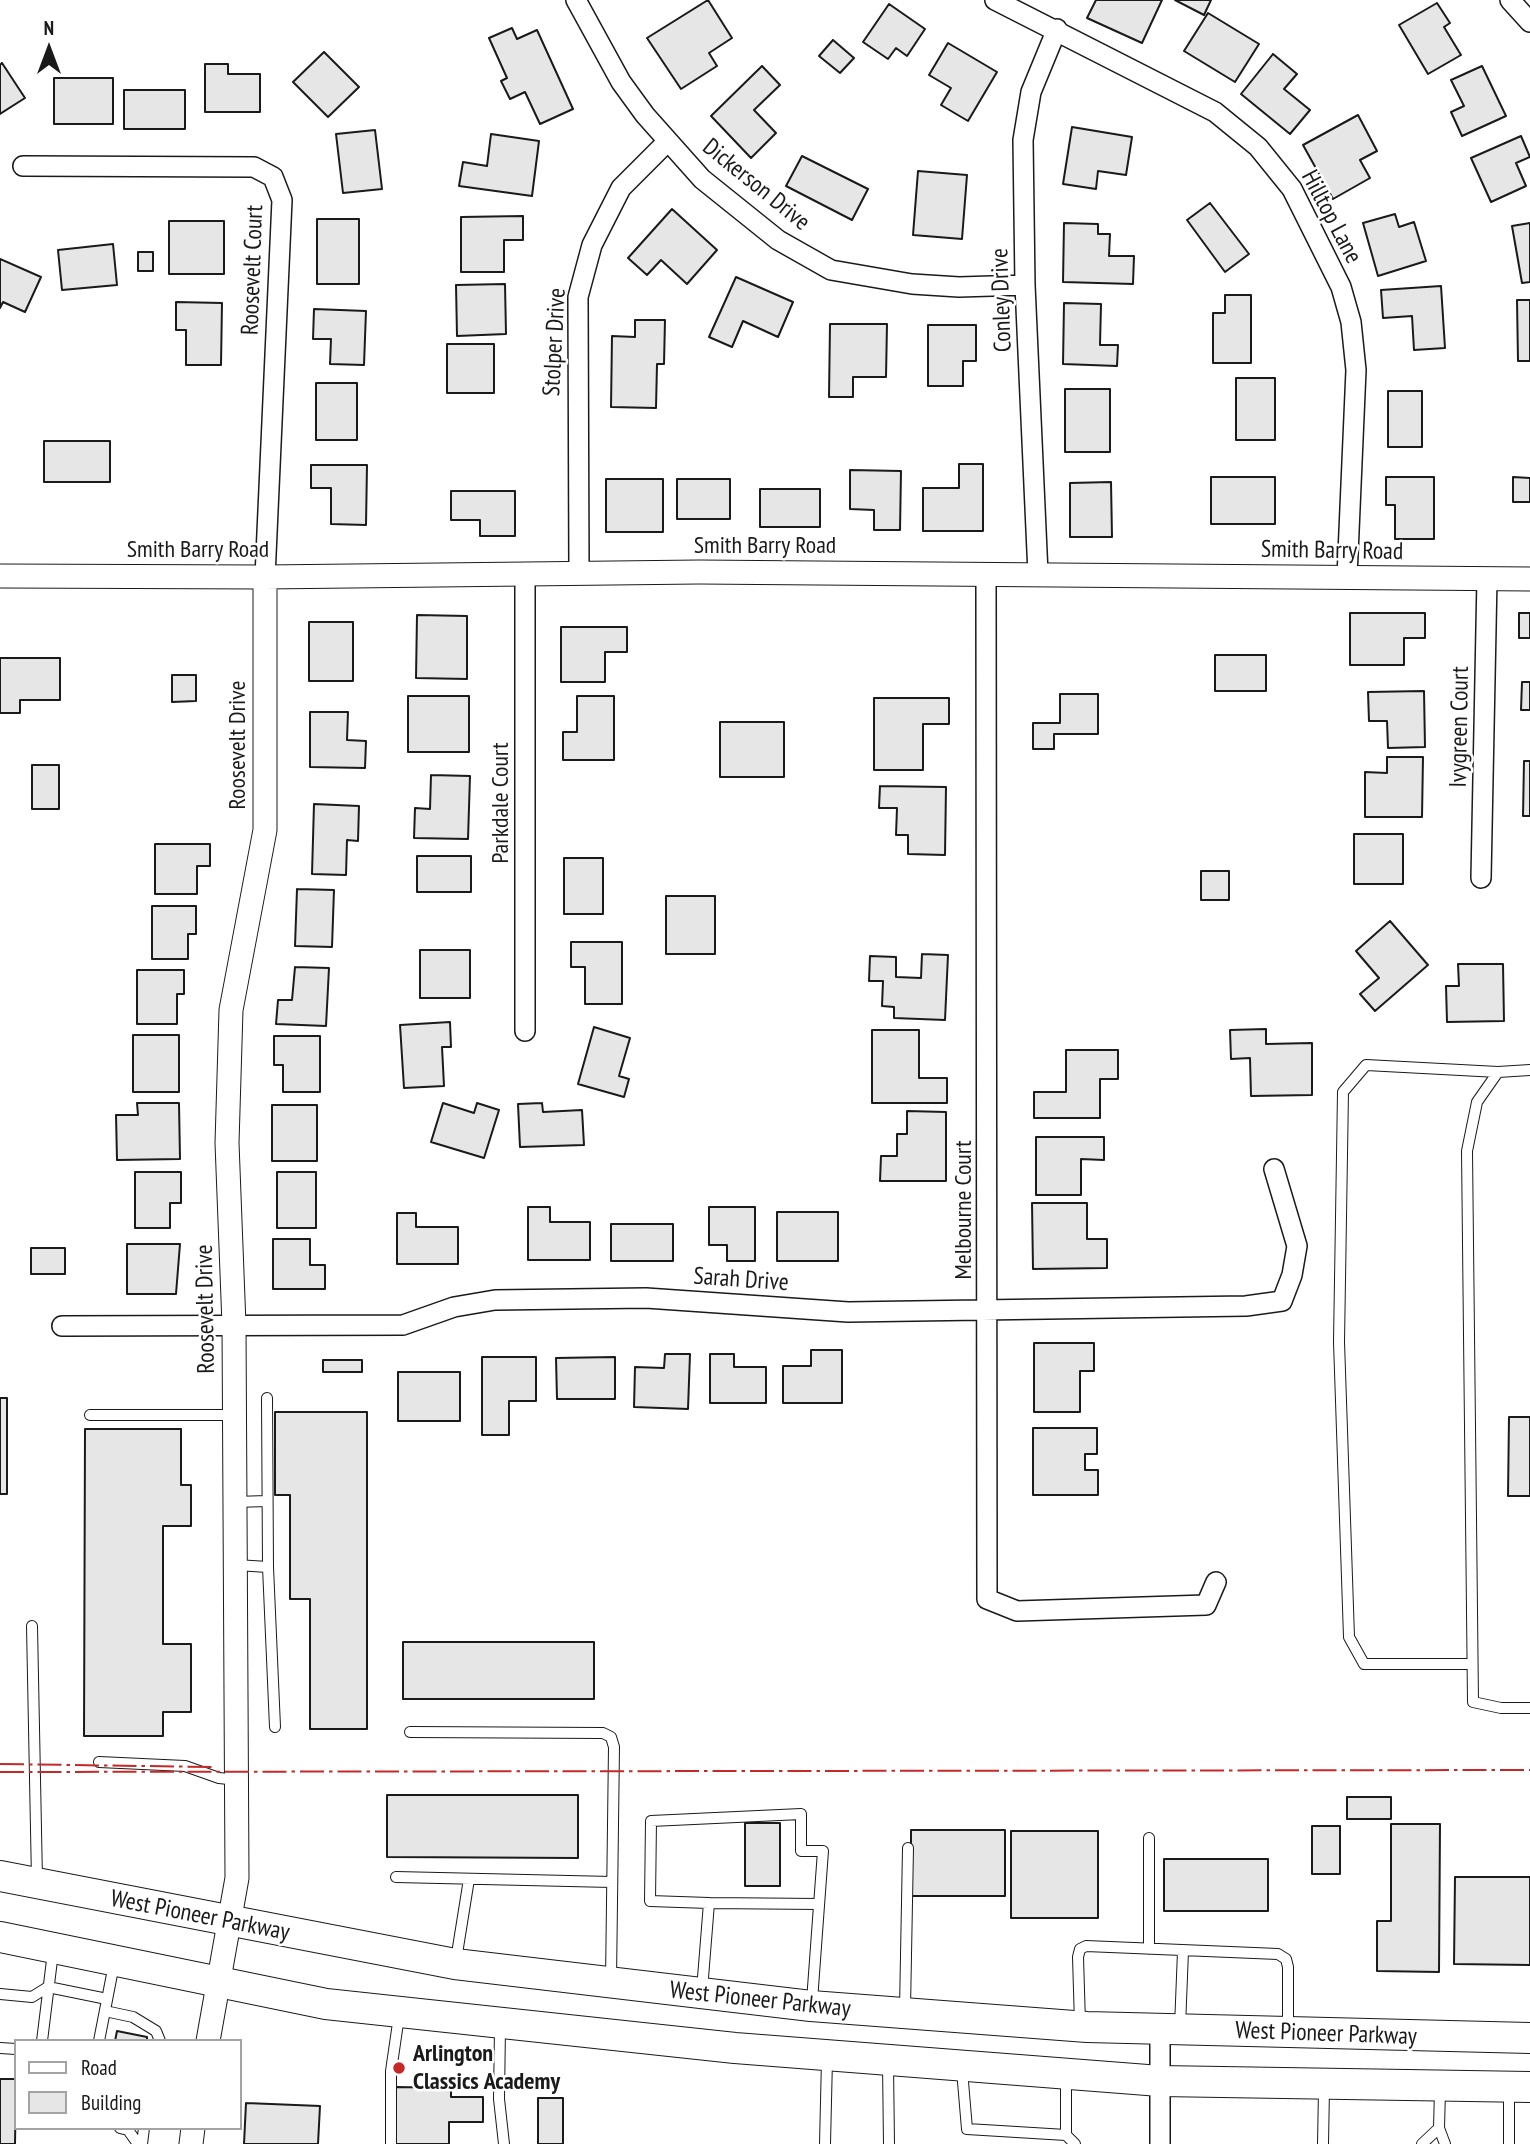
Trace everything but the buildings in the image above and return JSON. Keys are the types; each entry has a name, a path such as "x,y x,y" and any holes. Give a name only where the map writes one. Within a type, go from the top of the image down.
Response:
{"main road":[{"name":"West Pioneer Parkway","path":"0,1875 231,1923 455,1964 811,2006 1080,2027 1530,2038"},
{"name":"West Pioneer Parkway","path":"0,1937 326,2004 827,2055 1160,2081 1520,2087"}],"street":[{"name":"Dickerson Drive","path":"576,0 621,82 668,141 702,179 778,240 831,270 912,284 959,287 1025,285"},
{"name":"Hilltop Lane","path":"995,0 1057,29 1236,125 1292,189 1341,287 1352,322 1356,370 1348,577"},
{"path":"1510,0 1530,22"},
{"name":"Conley Drive","path":"1038,574 1025,285 1023,140 1026,112 1057,29"},
{"name":"Stolper Drive","path":"579,574 578,297 592,245 621,188 668,141"},
{"name":"Roosevelt Court","path":"23,166 254,167 273,177 282,200 265,577"},
{"name":"Melbourne Court","path":"986,574 989,1310 987,1598 1017,1611 1206,1605 1216,1582"},
{"name":"Smith Barry Road","path":"0,576 1038,574 1530,579"},
{"name":"Parkdale Court","path":"525,575 525,1031"},
{"name":"Roosevelt Drive","path":"208,2039 237,1878 239,1780 234,1325 227,1143 231,1010 265,830 265,577"},
{"name":"Ivygreen Court","path":"1481,878 1488,578"},
{"name":"Sarah Drive","path":"62,1326 403,1325 454,1307 495,1300 646,1298 848,1312 1246,1306 1282,1301 1292,1275 1297,1246 1274,1169"},
{"path":"1160,2144 1160,2081 1170,2029"}],"lane":[{"path":"1472,1664 1364,1664 1349,1637 1339,1342 1343,1092 1366,1065 1498,1072 1530,1070"},
{"path":"1498,1072 1477,1102 1466,1152 1472,1664 1474,1702 1502,1708 1530,1708"},
{"path":"267,1398 268,1566 275,1727"},
{"path":"90,1415 234,1415"},
{"path":"234,1502 267,1501"},
{"path":"235,1566 268,1566"},
{"path":"32,1626 37,1884"},
{"path":"410,1732 603,1733 611,1737 614,1747 611,1984"},
{"path":"99,1762 185,1766 219,1778 239,1780"},
{"path":"811,2006 819,1904 823,1851 801,1851 801,1814 651,1821 650,1901 819,1904"},
{"path":"1149,1838 1149,1949"},
{"path":"905,2013 908,1847"},
{"path":"396,1877 612,1882"},
{"path":"455,1964 469,1879"},
{"path":"701,1994 709,1903"},
{"path":"1080,2027 1080,1949 1086,1946 1278,1954 1286,1959 1288,2032"},
{"path":"41,2039 53,1948"},
{"path":"1170,2029 1183,1951"},
{"path":"99,2039 115,1960"},
{"path":"0,1994 32,1997 48,1987 107,1999"},
{"path":"105,2011 133,2017 156,2031 159,2039"},
{"path":"391,2144 391,2071 399,2012"},
{"path":"500,2022 499,2099 504,2144"},
{"path":"825,2144 827,2055"},
{"path":"888,2060 889,2144"},
{"path":"962,2066 967,2129 1066,2136 1076,2144"},
{"path":"1066,2074 1066,2136"},
{"path":"1323,2144 1324,2084"},
{"path":"1440,2085 1439,2128 1445,2144"},
{"path":"1509,2144 1520,2087"},
{"path":"1422,2144 1439,2128"},
{"path":"128,2130 140,2144"}],"power":[{"path":"0,1764 212,1767"},
{"path":"0,1772 1530,1770"}],"place":[{"name":"Arlington Classics Academy","path":"399,2068"}]}
